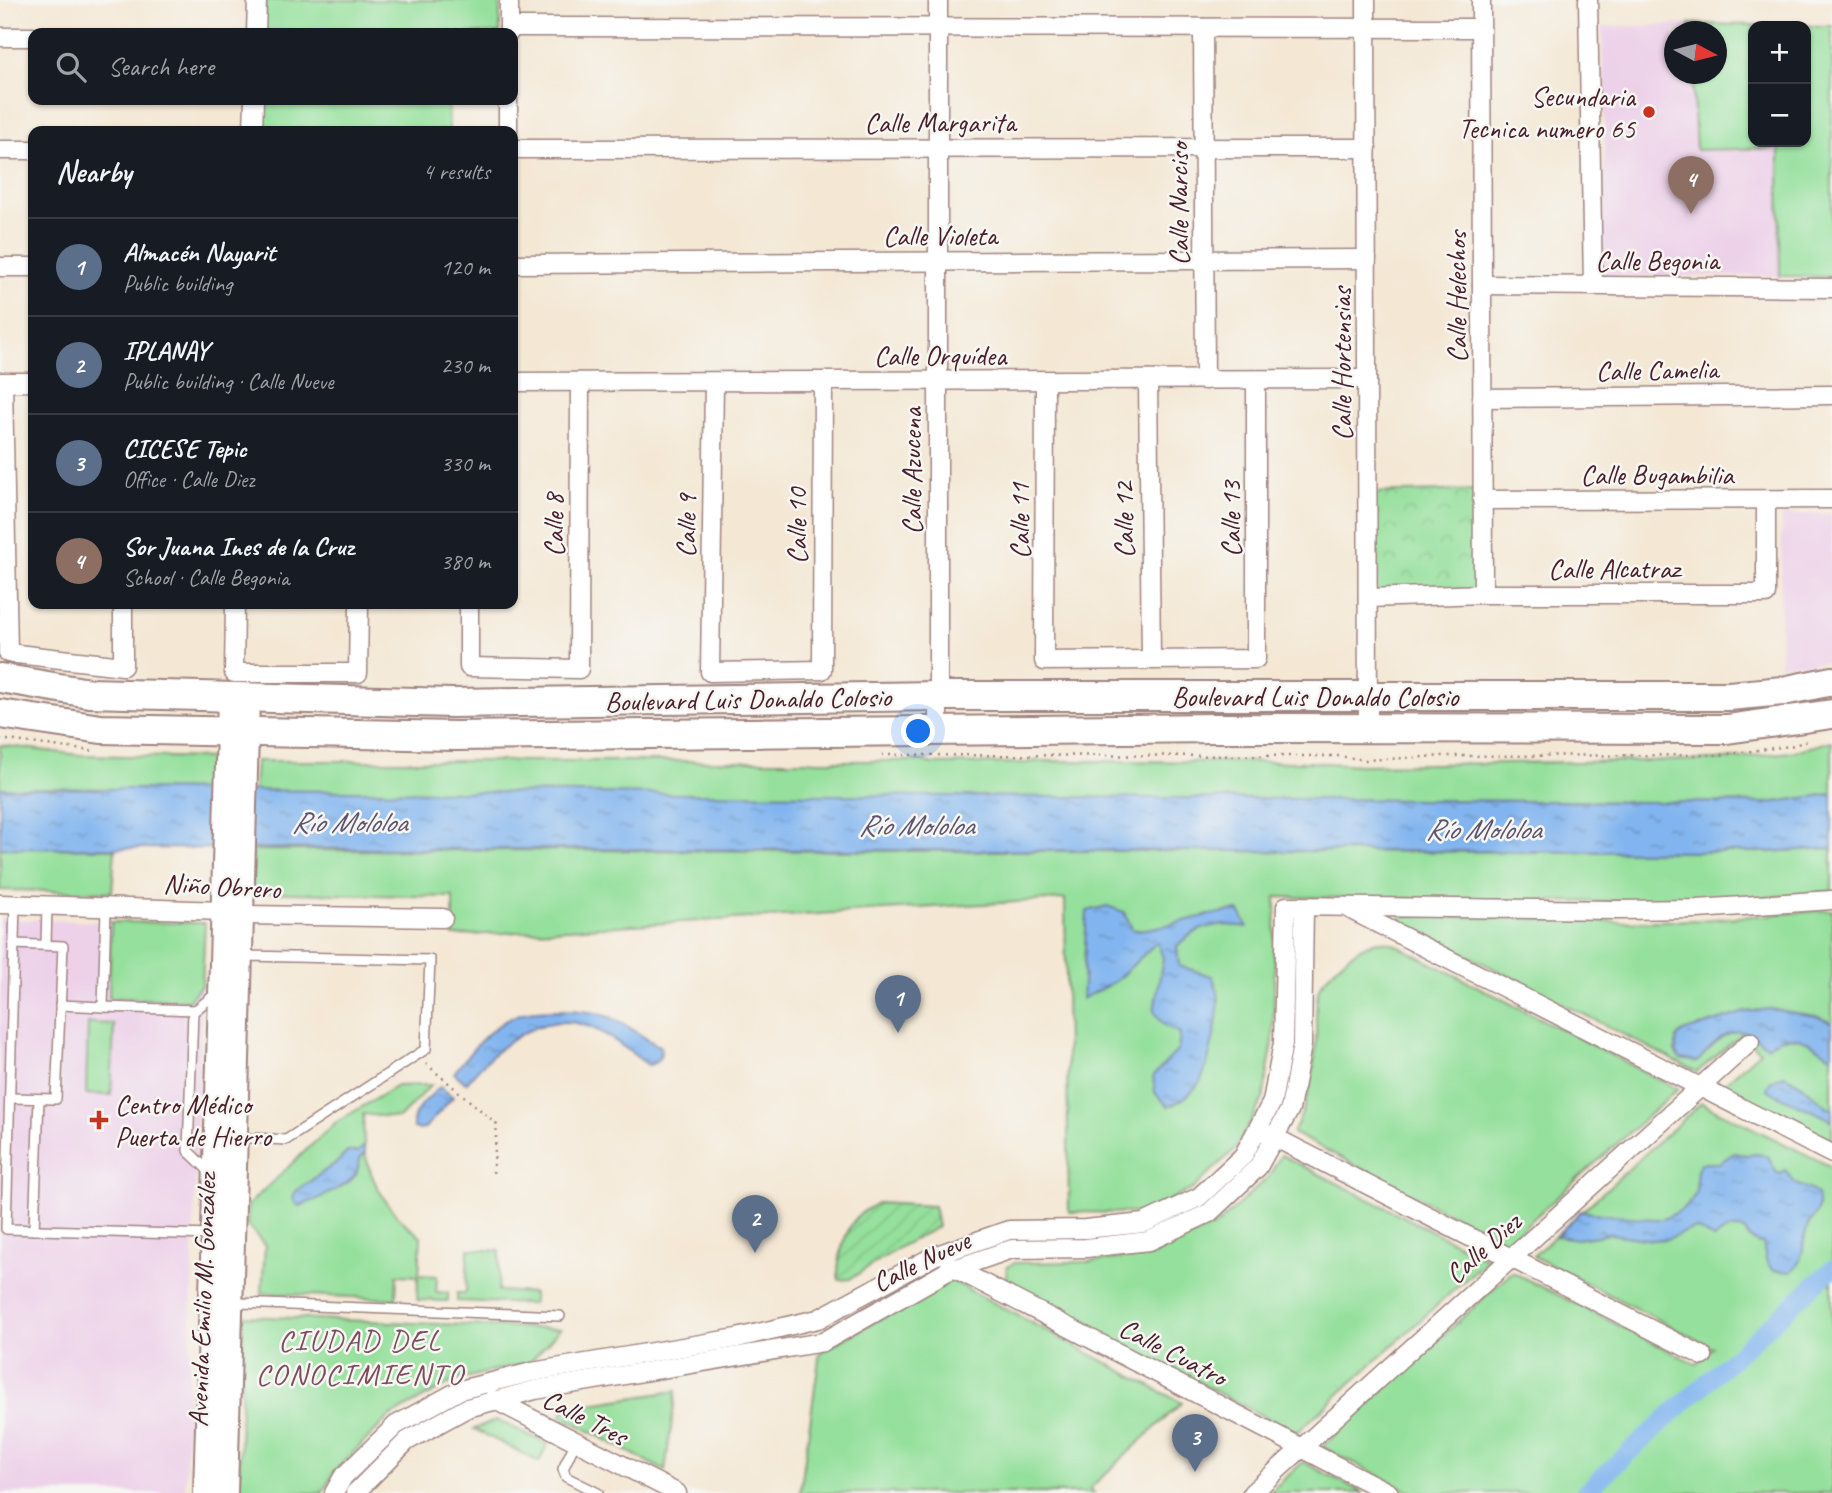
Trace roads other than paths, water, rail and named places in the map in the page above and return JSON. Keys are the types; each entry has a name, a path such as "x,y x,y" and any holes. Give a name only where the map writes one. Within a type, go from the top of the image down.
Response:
{"main road":[{"name":"Boulevard Luis Donaldo Colosio","path":"4,666 89,693 237,690 452,703 938,696 1729,696 1783,691 1832,681"},
{"name":"Avenida Emilio M. González","path":"221,1304 214,1235 216,1177 227,1137 222,988 234,913 237,690"},
{"path":"1216,728 1237,717 1356,714 1368,696"},
{"name":"Boulevard Luis Donaldo Colosio","path":"0,714 101,729 456,736 1368,727 1727,729 1832,714"},
{"name":"Avenida Emilio M. González","path":"216,1491 227,1137 242,956 234,913"}],"street":[{"path":"256,28 257,0"},
{"path":"509,0 509,28"},
{"name":"Calle Azucena","path":"938,0 938,732"},
{"name":"Calle Hortensias","path":"1366,0 1368,727"},
{"name":"Calle Helechos","path":"1481,0 1483,594"},
{"path":"1588,0 1593,286"},
{"name":"Calle Narciso","path":"1203,28 1205,380"},
{"path":"518,30 1481,28"},
{"path":"0,37 28,37"},
{"path":"253,126 254,105"},
{"path":"508,105 508,126"},
{"name":"Calle Margarita","path":"518,149 1367,148"},
{"path":"0,149 28,149"},
{"name":"Calle Violeta","path":"518,264 1367,259"},
{"path":"0,267 28,267"},
{"name":"Calle Begonia","path":"1482,285 1832,288"},
{"name":"Calle Orquídea","path":"518,382 1367,379"},
{"name":"Calle 12","path":"1148,380 1151,659"},
{"name":"Calle 13","path":"1151,659 1256,659 1256,380"},
{"name":"Calle 11","path":"1045,381 1044,661 1151,659"},
{"path":"28,382 1,382 4,666 123,666 123,609"},
{"name":"Calle 8","path":"469,609 469,667 579,669 580,382"},
{"name":"Calle 9","path":"710,672 714,382"},
{"name":"Calle 10","path":"710,672 822,670 822,382"},
{"name":"Calle Camelia","path":"1482,398 1832,394"},
{"name":"Calle Bugambilia","path":"1482,500 1832,499"},
{"name":"Calle Alcatraz","path":"1368,598 1483,594 1766,594 1766,500"},
{"path":"235,609 237,690 358,673 359,609"},
{"path":"1304,907 1644,910 1832,900"},
{"name":"Niño Obrero","path":"8,904 443,918"},
{"name":"Calle Nueve","path":"334,1493 343,1477 396,1425 460,1390 532,1372 737,1338 818,1319 934,1256 1009,1230 1085,1229 1144,1223 1199,1197 1243,1156 1272,1102 1283,1043 1286,906 1304,907 1302,1045 1290,1109 1258,1167 1209,1213 1149,1241 1086,1248 1012,1249 955,1269 822,1342 536,1390 467,1408 407,1441 355,1493"},
{"path":"1346,907 1832,1154"},
{"name":"Calle Diez","path":"1252,1493 1750,1042"},
{"path":"1258,1129 1703,1356"},
{"name":"Calle Cuatro","path":"934,1256 1389,1493"},
{"name":"Calle Tres","path":"470,1387 677,1493"}],"lane":[{"path":"8,904 14,944 6,1229 214,1235"},
{"path":"46,945 47,906"},
{"path":"103,1007 106,908"},
{"path":"10,1098 56,1099 62,946 14,944"},
{"path":"227,1137 286,1140 426,1049 430,960 242,956"},
{"path":"60,1005 195,1010 222,988"},
{"path":"195,1010 188,1152 216,1177"},
{"path":"34,1230 39,1099"},
{"path":"221,1304 560,1316"},
{"path":"576,1441 563,1474 598,1493"}],"water":[{"name":"Río Mololoa","path":"0,788 1768,803 1832,794 1832,848 1766,852 0,848"},
{"path":"1107,906 1124,912 1133,930 1239,911 1248,927 1218,925 1201,929 1177,946 1179,966 1212,976 1218,990 1218,1011 1203,1076 1193,1091 1169,1107 1155,1093 1153,1076 1178,1050 1180,1033 1164,1025 1154,1011 1163,958 1157,942 1116,981 1082,999 1087,911"},
{"path":"1770,1009 1816,1016 1832,1023 1832,1057 1800,1039 1784,1038 1767,1046 1751,1034 1741,1031 1726,1035 1697,1062 1680,1059 1675,1052 1677,1037 1683,1032 1745,1012"},
{"path":"554,1010 588,1012 616,1020 661,1047 660,1056 657,1061 648,1065 599,1031 579,1024 560,1022 542,1025 508,1042 466,1083 454,1073 483,1039 500,1024 524,1013"},
{"path":"1784,1075 1799,1083 1832,1110 1832,1121 1767,1089 1770,1082"},
{"path":"440,1087 453,1097 425,1128 414,1128 417,1111"},
{"path":"364,1146 365,1153 352,1178 318,1198 296,1205 293,1198 295,1192 347,1152 358,1152"},
{"path":"1734,1153 1768,1156 1776,1172 1781,1174 1785,1170 1796,1184 1817,1195 1817,1213 1806,1231 1801,1258 1791,1272 1772,1270 1766,1260 1763,1243 1758,1244 1748,1237 1745,1230 1740,1229 1728,1230 1714,1239 1697,1229 1667,1239 1652,1240 1611,1234 1577,1239 1556,1236 1581,1211 1657,1219 1671,1215 1693,1198 1701,1163 1719,1163"}],"waterway":[{"path":"1584,1493 1832,1269"}],"place":[{"name":"Secundaria Tecnica numero 65","path":"1649,112"},
{"name":"Sor Juana Ines de la Cruz","path":"1691,214"},
{"name":"Almacén Nayarit","path":"898,1033"},
{"name":"Centro Médico Puerta de Hierro","path":"99,1120"},
{"name":"IPLANAY","path":"755,1253"},
{"name":"CICESE Tepic","path":"1195,1472"}],"district":[{"name":"CIUDAD DEL CONOCIMIENTO","path":"360,1357"}]}
